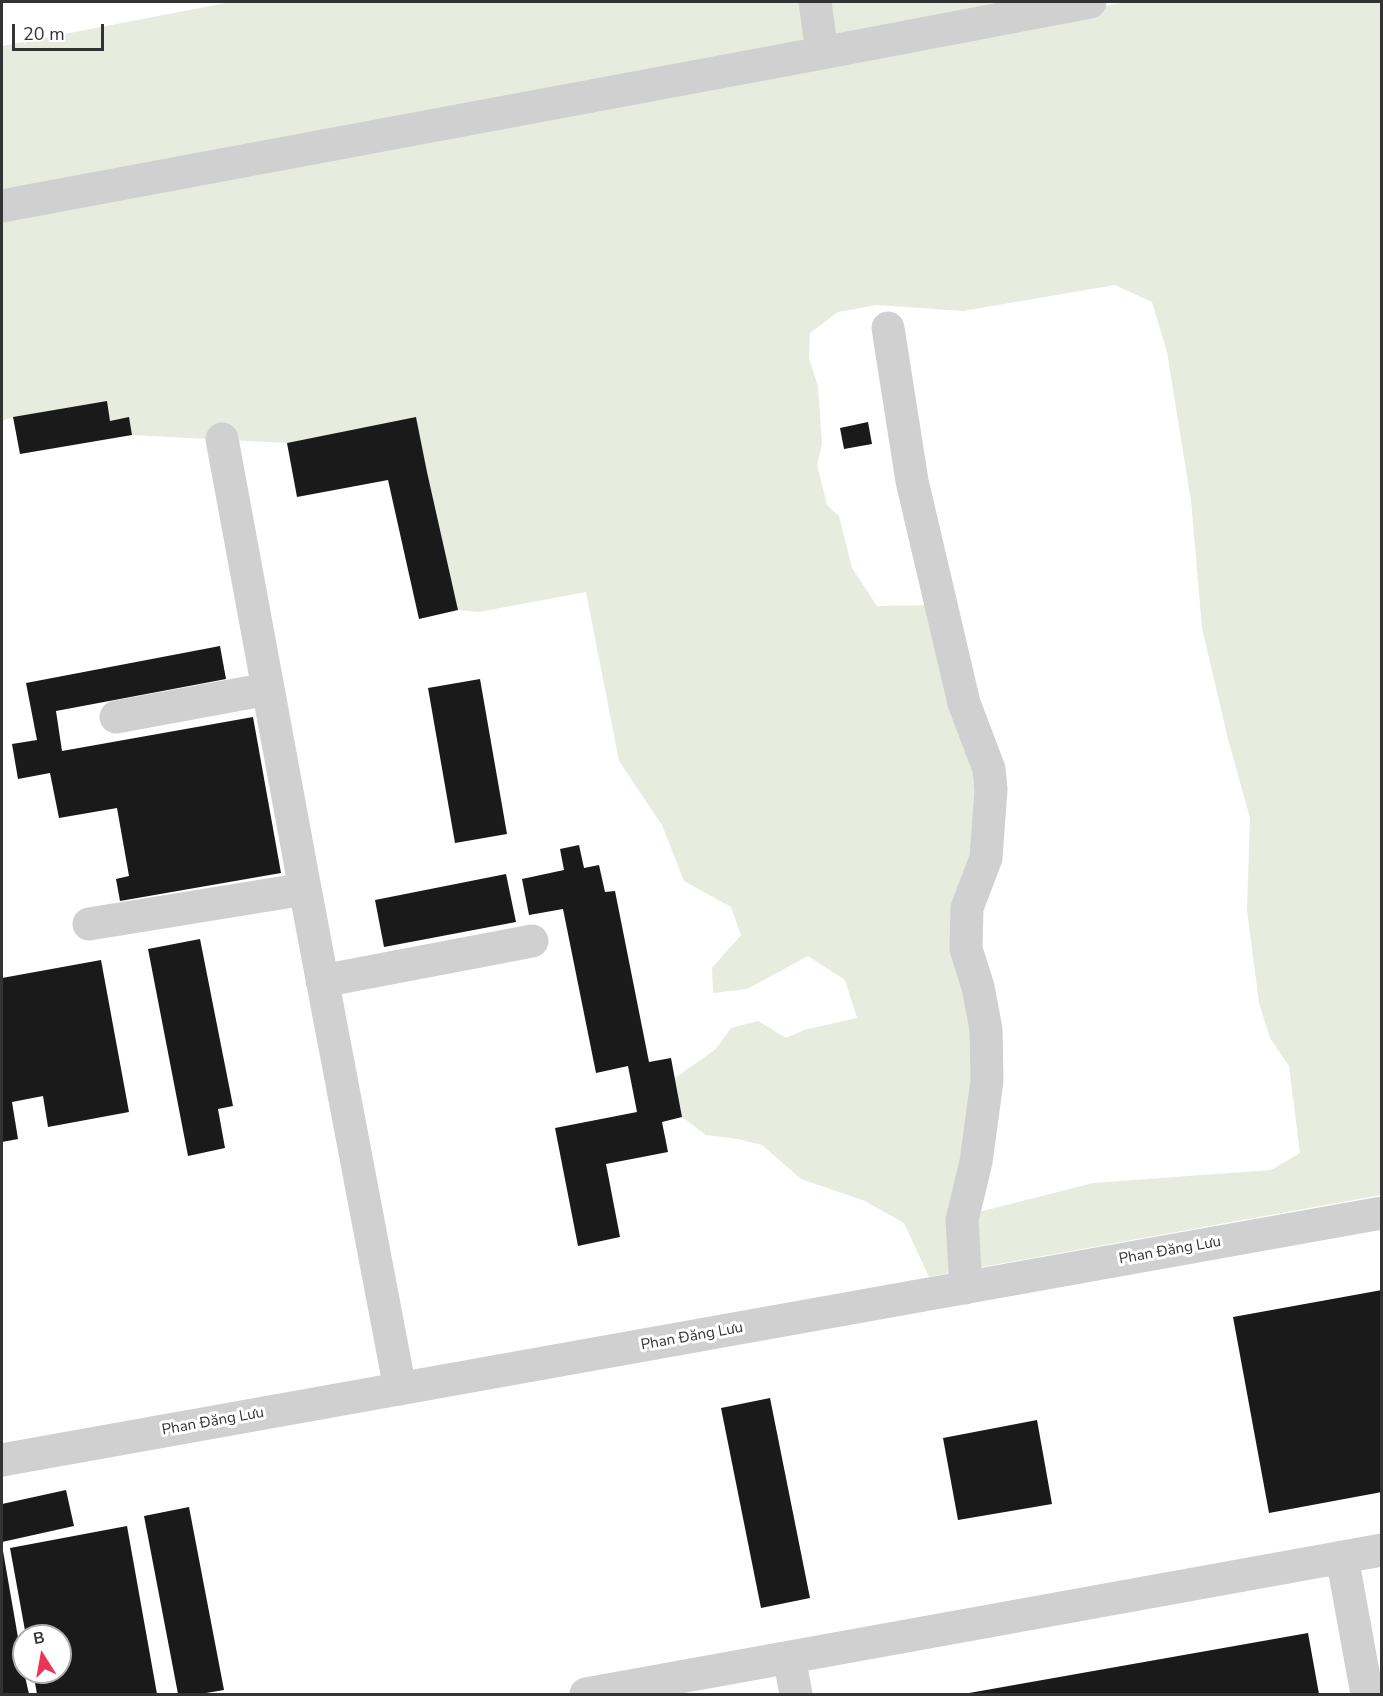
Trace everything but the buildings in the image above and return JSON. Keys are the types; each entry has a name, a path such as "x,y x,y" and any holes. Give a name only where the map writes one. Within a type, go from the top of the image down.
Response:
{"street":[{"path":"815,2 822,53"},
{"path":"2,206 1090,2"},
{"path":"888,328 912,481 964,703 989,769 992,789 986,858 967,908 966,949 978,987 986,1029 987,1081 976,1162 962,1220 966,1287"},
{"path":"222,439 304,889 400,1389"},
{"path":"117,717 268,689"},
{"path":"89,924 304,889"},
{"path":"322,981 532,941"},
{"name":"Phan Đăng Lưu","path":"2,1460 1382,1213"},
{"path":"585,1695 1382,1550"},
{"path":"1342,1557 1367,1695"},
{"path":"789,1658 796,1695"}],"shaded area":[{"path":"231,2 808,2 815,48 2,199 2,46"},
{"path":"822,2 1053,2 828,45"},
{"path":"1126,2 1381,2 1381,1195 971,1269 971,1214 1093,1183 1271,1170 1300,1153 1289,1066 1270,1038 1259,1003 1247,910 1250,818 1228,739 1202,628 1191,501 1167,352 1152,302 1115,285 963,311 877,305 838,312 810,333 809,358 818,386 822,444 817,465 827,505 839,516 852,568 877,606 934,605 982,769 980,1029 960,1271 929,1277 904,1223 865,1201 801,1179 762,1145 706,1135 682,1117 675,1078 716,1049 731,1028 758,1021 786,1038 804,1030 857,1018 845,980 808,956 747,989 713,993 712,968 741,935 731,907 684,881 662,825 619,761 586,592 479,612 458,610 416,418 287,443 132,435 129,418 110,421 107,402 13,417 2,421 2,213 823,61"}]}
